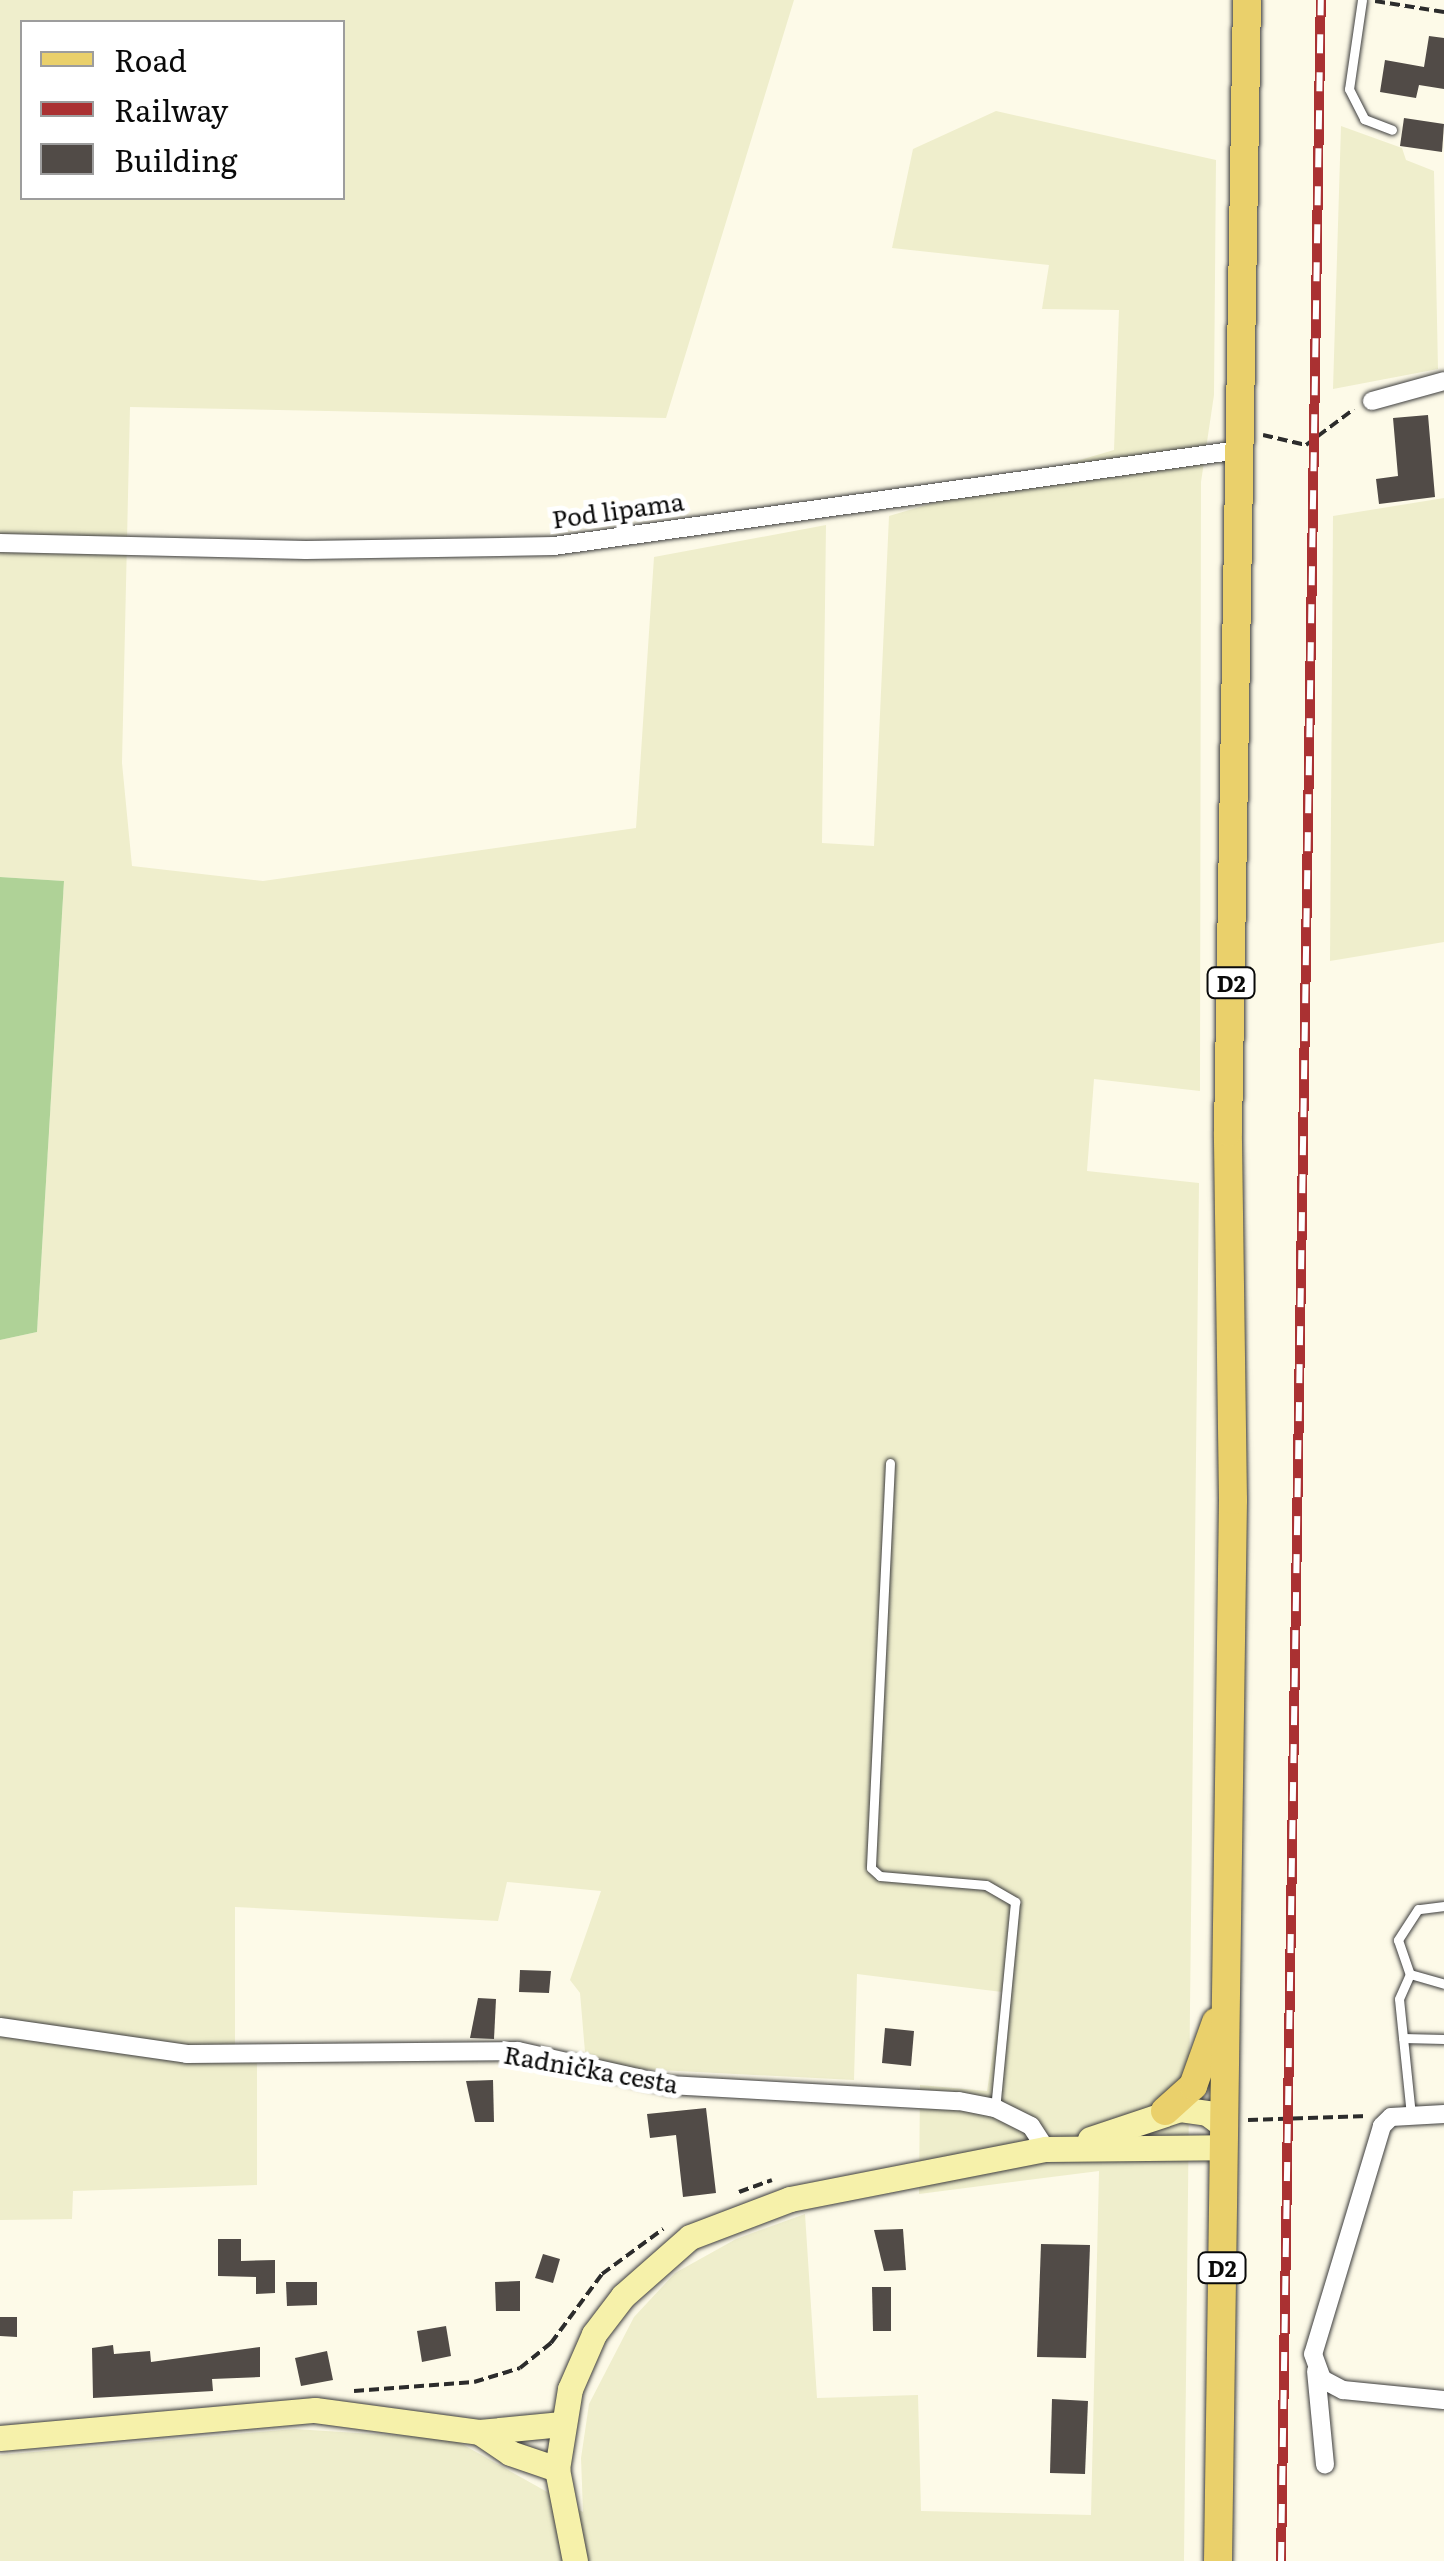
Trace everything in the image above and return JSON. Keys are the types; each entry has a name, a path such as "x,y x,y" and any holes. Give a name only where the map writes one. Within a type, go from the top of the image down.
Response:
{"main road":[{"name":"D2","path":"1218,2561 1228,1967 1228,1151 1248,0"},
{"path":"1166,2111 1200,2072 1228,1967"},
{"path":"1076,2144 1166,2111 1195,2109 1224,2136"},
{"path":"575,2561 556,2470 562,2424 594,2334 652,2265 690,2237 790,2198 1076,2144 1224,2136"},
{"path":"0,2438 315,2410 479,2432 562,2424"},
{"path":"479,2432 510,2453 556,2470"}],"street":[{"path":"1372,401 1444,381"},
{"name":"Pod lipama","path":"0,543 306,550 554,546 1239,446"},
{"name":"Radnička cesta","path":"0,2027 188,2054 518,2051 670,2085 995,2108 1032,2126 1046,2150"},
{"path":"1326,2465 1325,2416 1313,2354 1377,2137 1391,2117 1444,2114"},
{"path":"1315,2367 1343,2390 1444,2400"},
{"path":"1325,2416 1343,2390"}],"lane":[{"path":"1362,0 1349,89 1364,119 1392,130"},
{"path":"890,1463 871,1868 880,1876 986,1884 1016,1902 995,2108"},
{"path":"1444,1906 1418,1909 1401,1928 1398,1953 1410,1974 1444,1984"},
{"path":"1410,1974 1399,1998 1411,2115"},
{"path":"1403,2038 1444,2039"}],"path":[{"path":"1370,0 1444,12"},
{"path":"1239,446 1277,435 1306,445 1327,424 1372,401"},
{"path":"1224,2136 1288,2114 1391,2117"},
{"path":"723,2199 779,2178"},
{"path":"352,2391 462,2384 520,2368 551,2344 602,2274 666,2228"}],"green space":[{"path":"0,0 794,0 666,418 130,407 122,763 132,866 263,881 636,828 654,557 826,525 822,843 874,846 889,516 1114,450 1119,310 1042,309 1049,265 892,248 913,149 996,111 1216,160 1214,395 1201,482 1200,1091 1094,1079 1087,1171 1199,1183 1184,2561 0,2561 0,2455 294,2429 453,2439 583,2512 581,2458 589,2404 634,2317 675,2273 736,2239 805,2214 817,2398 918,2395 921,2511 1091,2515 1099,2171 919,2194 920,2085 987,2091 1002,1992 857,1974 854,2080 601,2067 585,2052 580,1993 570,1980 601,1891 507,1882 498,1921 235,1907 235,2061 257,2063 257,2185 73,2191 72,2219 0,2220 0,1340 37,1332 64,881 0,877"},
{"path":"1341,126 1402,148 1406,160 1434,171 1438,369 1333,389"},
{"path":"1444,498 1444,942 1330,961 1333,516"},
{"path":"0,877 64,881 37,1332 0,1340"}],"building":[{"path":"1429,36 1444,38 1444,89 1419,85 1416,98 1380,92 1385,60 1424,67"},
{"path":"1404,118 1444,124 1442,152 1400,146"},
{"path":"1428,415 1435,497 1379,504 1376,479 1398,476 1393,418"},
{"path":"520,1970 551,1971 549,1993 519,1992"},
{"path":"478,1998 496,1999 494,2039 470,2038"},
{"path":"885,2028 914,2031 911,2066 882,2063"},
{"path":"493,2080 494,2122 475,2122 466,2081"},
{"path":"706,2108 716,2193 683,2197 676,2135 650,2138 647,2114"},
{"path":"903,2229 906,2270 884,2271 874,2230"},
{"path":"218,2239 241,2239 241,2261 275,2260 275,2293 256,2294 256,2277 218,2276"},
{"path":"1041,2244 1090,2245 1086,2358 1037,2357"},
{"path":"543,2254 560,2259 553,2283 535,2278"},
{"path":"520,2281 520,2311 496,2311 495,2282"},
{"path":"286,2282 317,2282 317,2305 287,2306"},
{"path":"872,2287 891,2287 891,2331 873,2331"},
{"path":"0,2317 17,2317 17,2337 0,2336"},
{"path":"446,2326 451,2356 422,2362 417,2331"},
{"path":"113,2345 114,2354 150,2351 151,2362 260,2347 260,2377 212,2379 213,2391 93,2398 92,2348"},
{"path":"327,2351 333,2380 301,2386 295,2358"},
{"path":"1052,2399 1088,2401 1085,2474 1050,2473"}],"railway":[{"path":"1281,2561 1321,0"}]}
